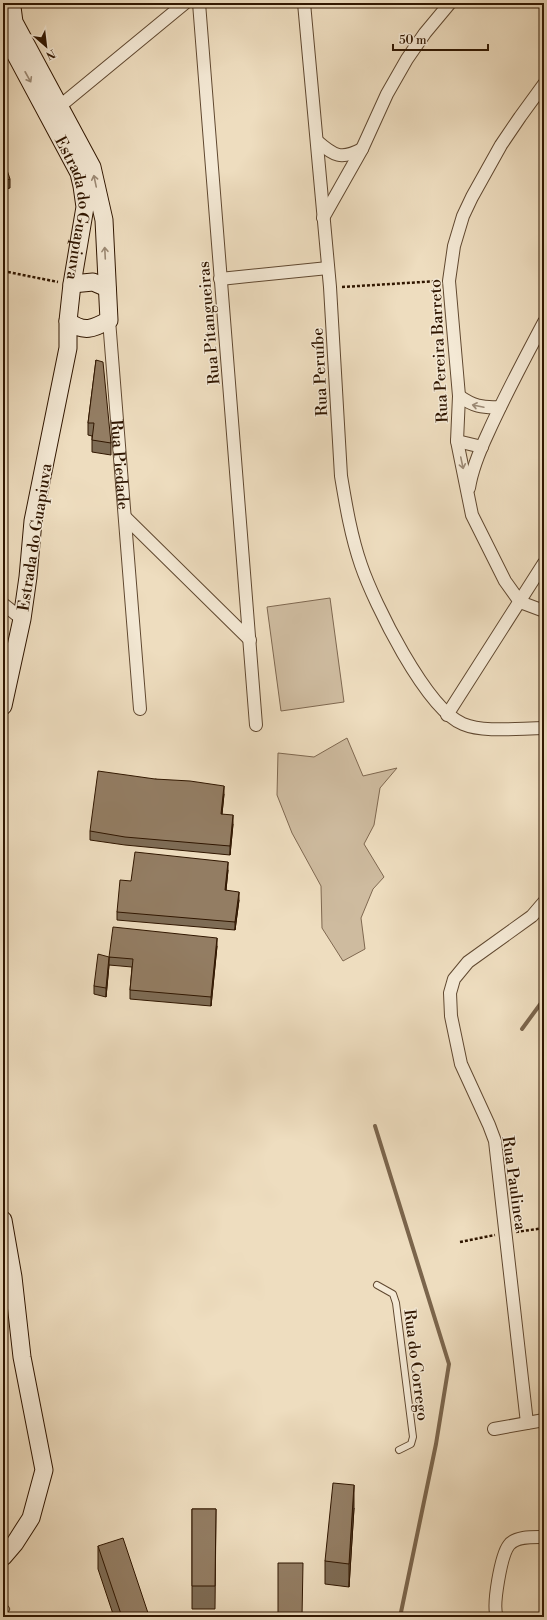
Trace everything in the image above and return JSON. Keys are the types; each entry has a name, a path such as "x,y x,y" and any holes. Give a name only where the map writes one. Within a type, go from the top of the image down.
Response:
{"street":[{"name":"Estrada do Guapiuva","path":"3,705 22,619 28,577 33,521 68,348 68,321 72,284 85,207 79,173 14,22 12,7 13,3"},
{"path":"3,31 49,106 185,3"},
{"name":"Rua Pitangueiras","path":"199,3 256,724"},
{"name":"Rua Peruíbe","path":"304,3 330,287 341,476 345,506 361,566 392,632 429,695 447,714 462,724 482,729 544,728"},
{"path":"323,218 362,149 387,94 426,33 450,3"},
{"name":"Rua Pereira Barreto","path":"520,602 505,581 472,515 457,441 459,396 449,281 454,246 472,197 501,145 544,84"},
{"name":"Estrada do Guapiuva","path":"49,106 92,167 104,220"},
{"path":"317,141 331,152 340,156 350,155 362,149"},
{"name":"Rua Piedade","path":"104,220 109,320 126,517 140,709"},
{"path":"220,279 328,268"},
{"path":"72,284 93,282 107,288"},
{"path":"68,348 88,329 109,320"},
{"path":"68,321 88,329"},
{"path":"468,493 470,478 482,447 500,407 544,322"},
{"path":"459,396 469,404 500,407"},
{"path":"457,441 482,447"},
{"path":"126,517 250,640"},
{"path":"447,714 544,563"},
{"path":"520,602 544,611"},
{"path":"3,604 22,619"},
{"name":"Rua Paulinea","path":"527,1423 506,1233 494,1142 489,1125 461,1064 451,1016 450,993 454,979 468,962 526,920 544,902"},
{"path":"3,1220 8,1277 44,1470 31,1518 3,1557"},
{"path":"494,1429 544,1420"},
{"path":"497,1617 495,1613 495,1600 504,1557 509,1545 520,1538 544,1537"}],"lane":[{"name":"Rua do Corrego","path":"377,1285 393,1294 396,1303 413,1437 411,1444 399,1450"}],"path":[{"path":"3,271 72,284"},
{"path":"330,287 449,281"},
{"path":"460,1242 506,1233 544,1228"}],"shaded area":[{"path":"330,598 344,702 281,711 267,607"},
{"path":"347,738 363,776 397,768 380,788 374,825 364,844 384,877 373,889 361,918 365,949 343,961 322,928 321,886 292,833 277,795 278,753 314,757"}],"building":[{"path":"3,161 10,179 3,181"},
{"path":"96,360 103,362 111,443 92,440 94,423 88,423"},
{"path":"98,771 155,779 190,781 224,786 221,814 233,815 230,846 125,837 90,831"},
{"path":"135,852 228,862 225,890 239,892 235,922 117,912 120,880 131,881"},
{"path":"113,927 217,938 211,997 130,990 133,959 109,957"},
{"path":"98,954 109,957 106,988 94,986"},
{"path":"333,1483 354,1485 349,1564 325,1561"},
{"path":"192,1509 216,1509 215,1586 192,1586"},
{"path":"123,1538 149,1616 146,1617 122,1617 98,1546"},
{"path":"278,1563 303,1563 302,1617 278,1617"},
{"path":"3,1613 22,1615 21,1617 3,1617"}],"waterway":[{"path":"522,1029 544,999"},
{"path":"375,1126 449,1364 436,1444 400,1617"}]}
